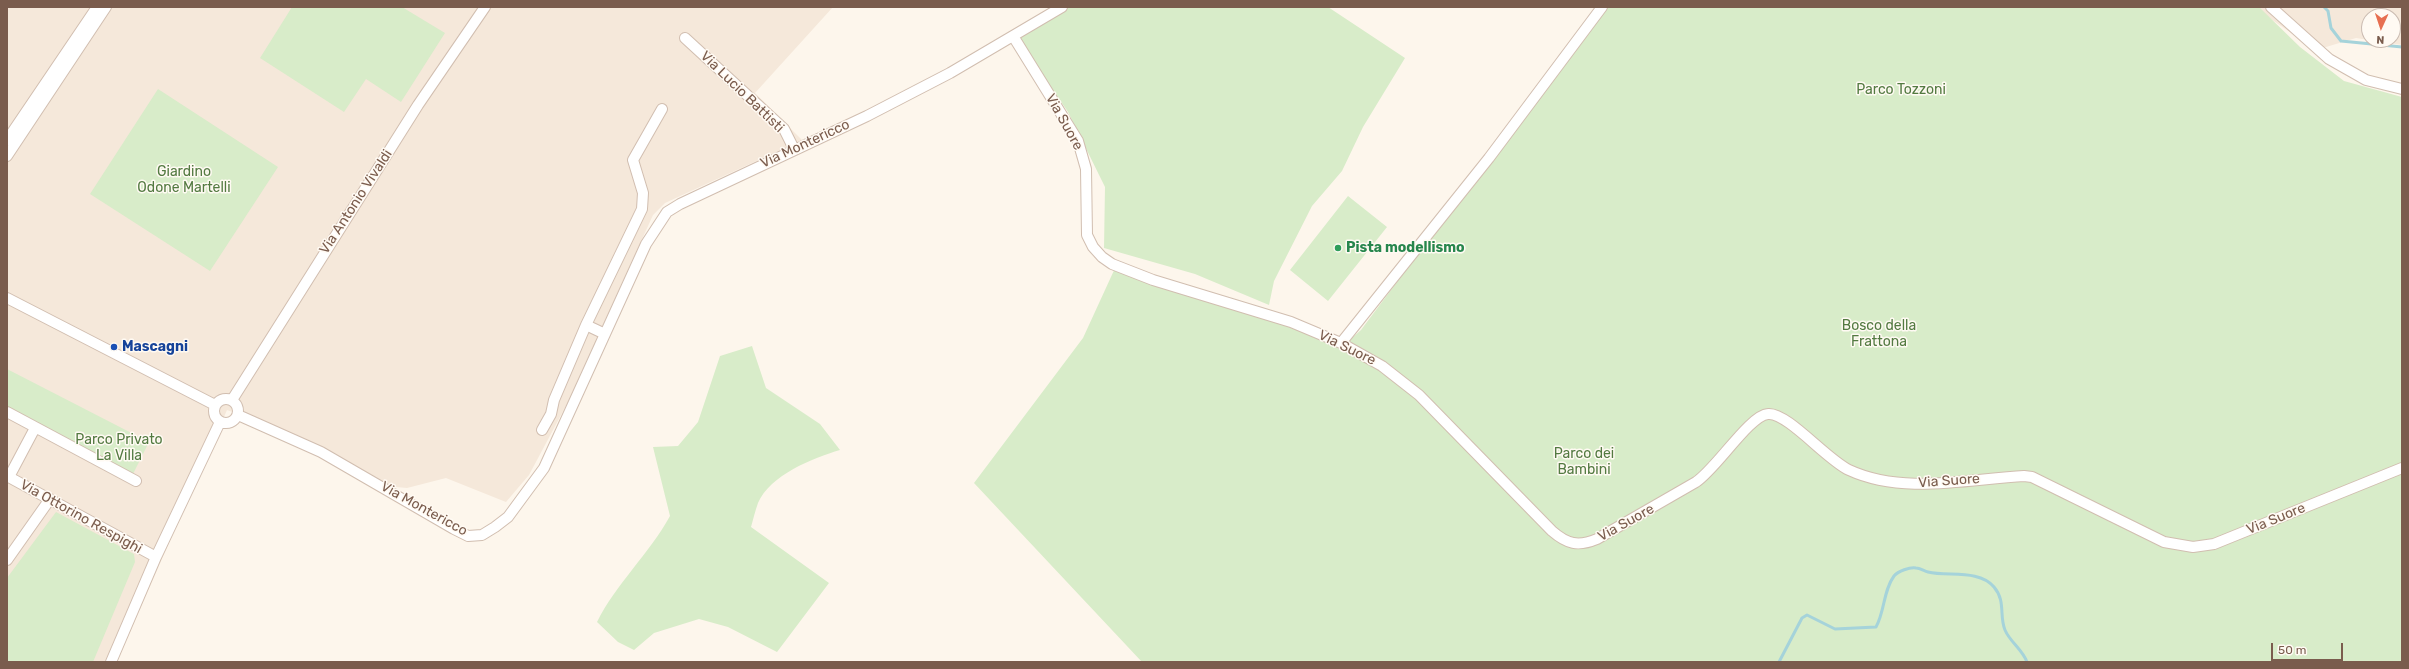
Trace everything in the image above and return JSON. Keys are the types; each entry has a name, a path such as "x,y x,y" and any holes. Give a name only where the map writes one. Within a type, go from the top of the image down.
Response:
{"street":[{"path":"41,98 97,7"},
{"path":"7,140 26,119 106,7"},
{"name":"Via Antonio Vivaldi","path":"232,400 418,105 485,7"},
{"name":"Via Montericco","path":"238,415 321,452 468,536 482,535 508,517 544,468 646,244 667,212 711,187 867,116 950,73 1062,7"},
{"path":"1341,343 1489,158 1602,7"},
{"path":"2271,7 2329,59 2366,80 2402,89"},
{"name":"Via Suore","path":"1012,36 1078,141 1086,169 1087,235 1093,247 1102,257 1112,264 1147,278 1262,312 1341,343 1382,366 1403,380 1552,531 1562,539 1577,544 1597,539 1696,482 1707,474 1754,420 1767,414 1788,421 1834,461 1858,473 1892,481 1921,483 2024,476 2032,477 2155,539 2184,547 2214,544 2402,468"},
{"name":"Via Lucio Battisti","path":"685,38 784,129 794,149"},
{"path":"542,430 551,414 554,400 586,326 642,208 643,193 633,160 662,109"},
{"path":"7,156 26,119"},
{"path":"7,298 215,405"},
{"path":"586,326 604,334"},
{"path":"225,399 232,400 238,407 238,415 228,423 220,422 213,413 215,405 225,399"},
{"path":"7,412 136,481"},
{"path":"111,662 156,557 220,422"},
{"path":"8,477 35,428"},
{"name":"Via Ottorino Respighi","path":"8,477 156,557"},
{"path":"7,560 50,499"}],"shaded area":[{"path":"7,7 833,7 755,93 802,140 665,203 653,215 569,400 529,475 506,502 446,478 407,488 386,486 275,428 227,410 117,662 7,662"},
{"path":"2176,7 2402,7 2402,45 2401,8 2361,8 2361,39 2356,38 2316,50 2268,17"}],"green space":[{"path":"292,7 402,7 445,33 401,102 366,79 344,112 260,58"},
{"path":"1063,7 1328,7 1405,58 1363,127 1342,171 1312,206 1274,281 1269,305 1195,274 1104,248 1105,187 1068,112 1013,32"},
{"name":"Bosco della Frattona","path":"1603,7 2259,7 2300,47 2344,81 2402,97 2402,662 1142,662 974,483 1083,338 1116,266 1344,345 1361,330"},
{"name":"Giardino Odone Martelli","path":"158,89 278,167 210,271 90,194"},
{"name":"Pista modellismo","path":"1348,196 1387,227 1328,301 1290,270"},
{"path":"752,346 766,388 820,424 840,450 817,458 793,469 772,484 758,503 751,527 829,583 777,652 728,627 699,619 654,633 634,650 618,642 597,622 613,595 662,530 670,516 653,447 678,446 698,422 720,356"},
{"name":"Parco Privato La Villa","path":"7,369 149,442 132,476 7,410"},
{"path":"56,512 134,554 135,562 93,662 7,662 7,578"}],"waterway":[{"path":"2324,7 2328,11 2331,28 2341,41 2402,47"},
{"path":"1779,662 1802,618 1807,615 1835,629 1876,627 1890,582 1896,574 1913,568 1919,568 1928,572 1972,576 1988,581 1998,592 2005,630 2027,662"}],"place":[{"name":"Pista modellismo","path":"1338,248"},
{"name":"Mascagni","path":"114,347"}],"park label":[{"name":"Parco Tozzoni","path":"1901,90"},
{"name":"Parco dei Bambini","path":"1584,462"}]}
